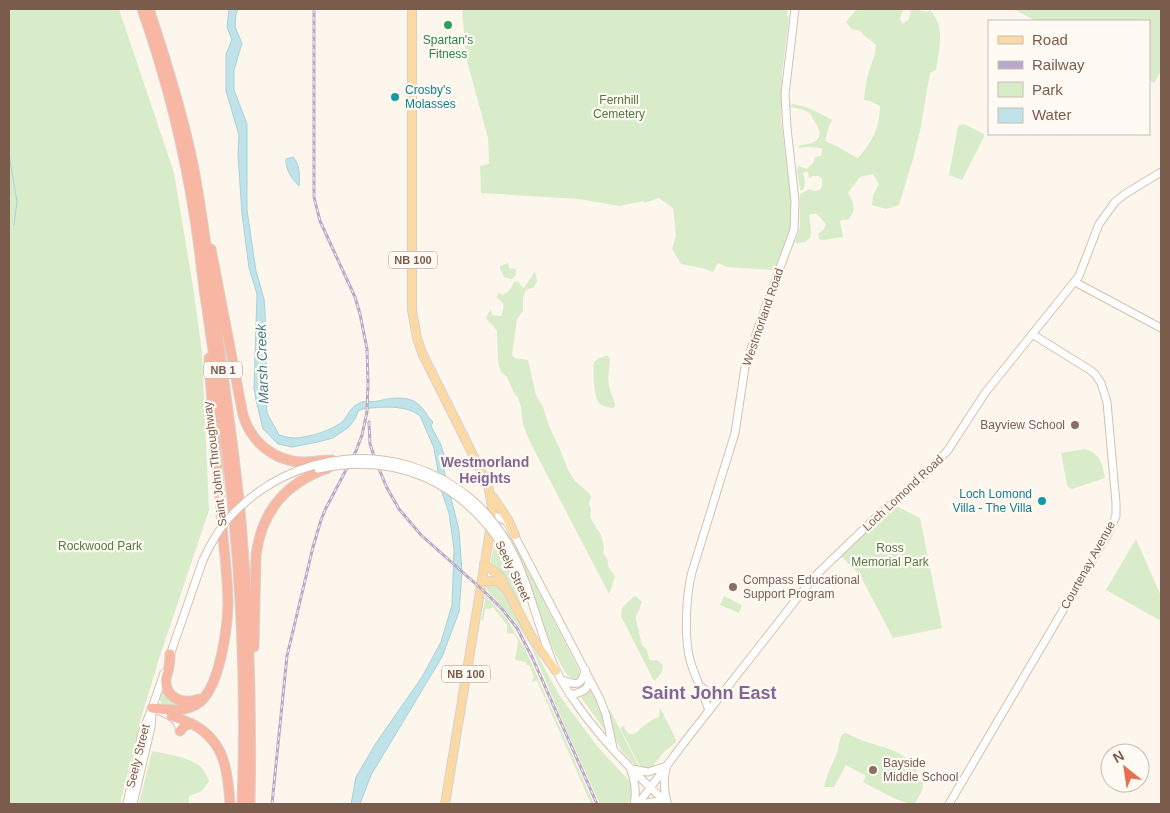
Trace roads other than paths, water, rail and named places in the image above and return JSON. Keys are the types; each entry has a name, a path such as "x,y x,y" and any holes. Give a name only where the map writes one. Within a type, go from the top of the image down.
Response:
{"highway":[{"name":"Saint John Throughway","path":"142,9 160,64 180,140 195,220 206,308 224,423 238,560 243,678 242,804"},
{"name":"Saint John Throughway","path":"149,9 180,110 193,165 238,487 247,605 251,738 250,804"},
{"path":"193,165 206,218 243,415 250,432 263,447 276,455 293,461 335,463"},
{"path":"152,708 181,710 190,708 200,702 206,695 213,684 227,620 227,582 206,308"},
{"path":"251,738 254,679 255,572 258,542 262,528 273,507 290,489 305,478 335,463"},
{"path":"170,654 166,678 171,694 176,699 190,702 206,695"},
{"path":"171,716 191,724 209,736 216,744 225,764 230,804"},
{"path":"180,731 185,725 191,724"}],"main road":[{"name":"NB 100","path":"412,9 413,317 417,338 426,361 484,477 490,493 492,515 445,804"},
{"name":"Westmorland Road","path":"709,711 690,660 687,644 690,580 735,433 745,367 750,350 794,230 796,201 785,94 795,9"},
{"name":"Loch Lomond Road","path":"638,804 804,587 819,570 939,461 950,448 985,393 1075,282 1082,270 1099,224 1115,202 1132,189 1161,172"},
{"path":"1075,282 1161,328"},
{"name":"Courtenay Avenue","path":"950,804 1109,532 1116,516 1107,402 1101,383 1090,370 1032,334"},
{"name":"Seely Street","path":"127,804 142,733 193,588 205,561 228,526 261,495 291,478 335,463 394,467 418,475 447,489 480,516 505,543 519,563 539,627 556,671 570,696 614,751 668,804"},
{"path":"490,493 507,518 590,678 603,707 614,751"},
{"path":"492,515 508,523 515,535"},
{"path":"489,536 498,528 504,526 515,535"},
{"path":"484,564 495,570 499,575 533,639 556,671"},
{"path":"481,584 496,580 507,590"},
{"path":"561,680 574,684 578,683 584,678 585,669"},
{"path":"570,696 586,689 590,678"},
{"path":"699,685 718,699"},
{"path":"709,693 716,693 729,686"},
{"path":"152,708 176,720 180,731"},
{"name":"Seely Street","path":"132,804 150,727 152,708"},
{"path":"150,727 158,718 171,716"},
{"path":"630,768 648,772 667,766 664,782 668,804 656,802 644,804"},
{"path":"630,768 636,788 634,804"}],"water":[{"name":"Marsh Creek","path":"229,9 238,9 235,27 242,43 234,70 234,90 247,124 247,210 256,271 264,299 267,342 265,386 267,413 279,435 300,438 320,433 340,424 354,407 362,402 399,398 414,401 433,422 431,426 444,455 441,458 459,530 462,572 459,612 442,657 371,775 360,804 351,804 356,777 376,743 422,677 441,642 452,605 454,549 449,513 441,490 434,448 420,416 414,412 392,407 362,409 358,411 349,427 333,438 292,447 278,444 263,429 254,388 257,294 249,268 242,214 238,155 239,135 226,91 226,54 232,40 227,27"},
{"path":"293,157 298,167 299,186 287,166 286,159"}],"waterway":[{"path":"9,154 17,202 14,225"}],"railway":[{"path":"272,804 287,656 313,547 326,508 356,451 367,412 367,349 360,314 355,297 320,221 314,197 314,9"},
{"path":"369,422 370,444 376,462 387,488 399,509 421,535 502,609 517,628 532,657 597,804"}],"place":[{"name":"Spartan's Fitness","path":"448,25"},
{"name":"Crosby's Molasses","path":"395,97"},
{"name":"Bayview School","path":"1075,425"},
{"name":"Loch Lomond Villa - The Villa","path":"1042,501"},
{"name":"Compass Educational Support Program","path":"733,587"},
{"name":"Bayside Middle School","path":"873,770"}],"district":[{"name":"Westmorland Heights","path":"485,470"},
{"name":"Saint John East","path":"709,693"}],"park label":[{"name":"Fernhill Cemetery","path":"619,107"},
{"name":"Rockwood Park","path":"100,546"},
{"name":"Ross Memorial Park","path":"890,555"}]}
